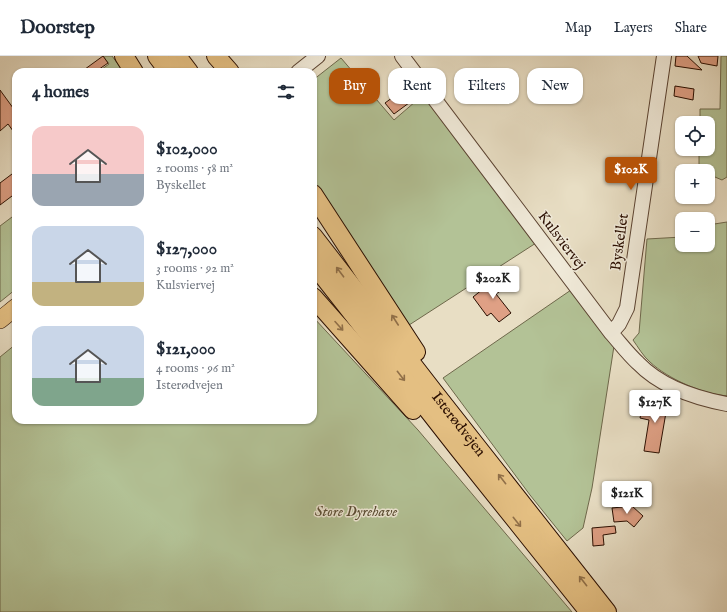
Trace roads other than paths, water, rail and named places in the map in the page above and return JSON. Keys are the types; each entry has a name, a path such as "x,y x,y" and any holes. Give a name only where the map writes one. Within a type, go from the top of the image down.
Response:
{"highway":[{"path":"124,56 132,68"},
{"path":"157,56 166,68"},
{"path":"177,56 186,68"},
{"path":"216,56 226,68"},
{"path":"317,200 422,361 433,391"},
{"name":"Isterødvejen","path":"317,241 607,612"},
{"name":"Isterødvejen","path":"317,268 589,612"},
{"path":"317,302 424,422 458,448"}],"main road":[{"path":"0,320 12,310"}],"street":[{"path":"303,68 318,56"},
{"name":"Kulsviervej","path":"402,56 611,333 638,364 678,390 705,400 727,404"},
{"name":"Byskellet","path":"611,333 619,324 627,308 664,56"}],"park label":[{"name":"Store Dyrehave","path":"356,511"}]}
